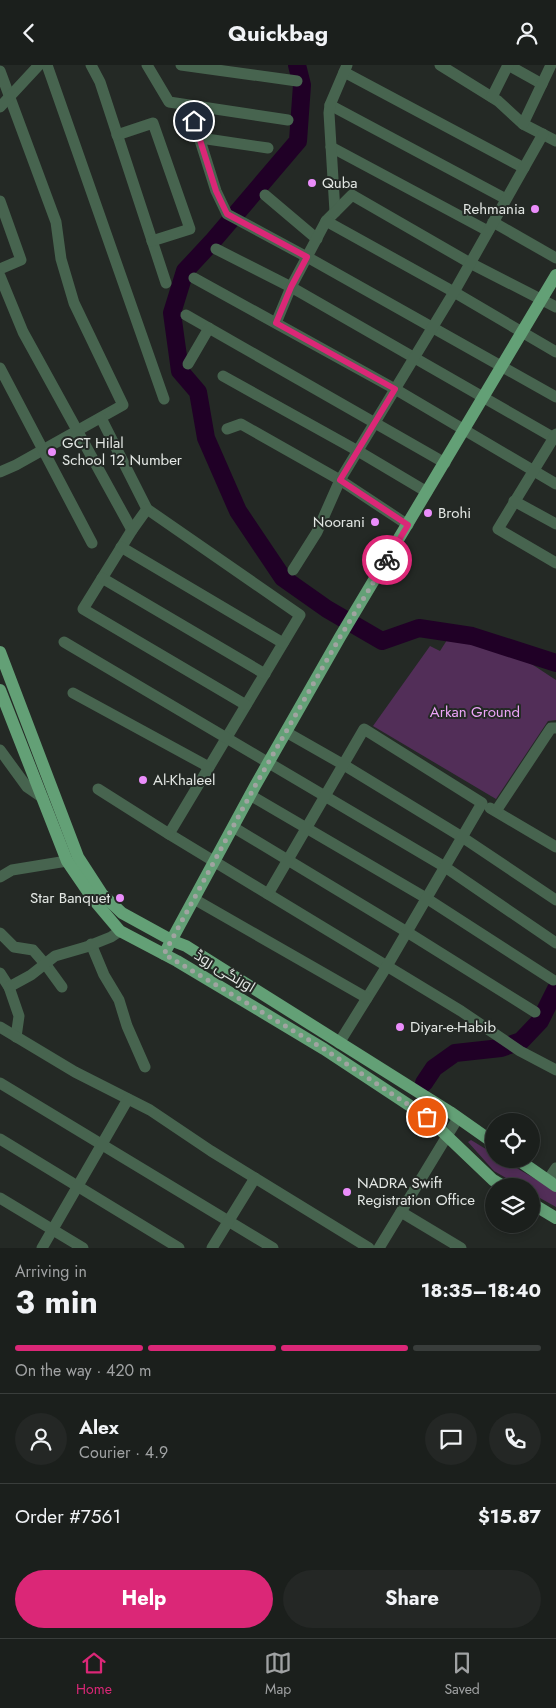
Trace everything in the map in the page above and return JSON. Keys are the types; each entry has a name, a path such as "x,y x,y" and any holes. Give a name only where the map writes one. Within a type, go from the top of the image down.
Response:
{"main road":[{"path":"164,954 250,795 340,637 374,583 556,275"},
{"name":"اورنگی روڈ","path":"0,652 78,857 102,894 122,913 172,941 186,946 485,1137"},
{"name":"اورنگی روڈ","path":"0,690 67,861 93,899 120,931 164,954 324,1049 427,1117 491,1178"},
{"path":"530,1168 552,1183"},
{"path":"540,1208 556,1218"}],"street":[{"path":"0,107 39,65"},
{"path":"47,65 164,399"},
{"path":"91,65 100,82 166,283"},
{"path":"147,65 169,102 288,120"},
{"path":"182,65 297,81"},
{"path":"440,65 498,101 523,124 556,141"},
{"path":"492,97 508,65 542,84"},
{"path":"523,124 551,65"},
{"path":"335,212 329,113 330,105 345,69 524,167"},
{"path":"0,71 56,222 61,259 74,303 123,405 16,465 0,472"},
{"path":"330,105 506,199"},
{"path":"195,106 194,121 216,191 227,214 556,397"},
{"path":"117,135 153,123 190,229 152,241"},
{"path":"293,570 317,532 340,480 454,292 543,134"},
{"path":"200,138 268,147"},
{"path":"331,147 556,258"},
{"path":"265,195 317,239"},
{"path":"276,323 291,287 326,221 352,195 470,263 556,307"},
{"path":"0,201 21,261 0,269"},
{"path":"326,221 454,292 556,352"},
{"path":"216,249 291,287 555,437 498,529 556,563"},
{"path":"0,276 23,332 132,530"},
{"path":"194,278 395,389 556,484"},
{"path":"186,315 445,463"},
{"path":"188,364 209,328"},
{"path":"0,367 92,543"},
{"path":"223,376 358,451 427,493"},
{"path":"101,418 147,509 300,615 169,834"},
{"path":"227,429 241,424 340,480 408,525"},
{"path":"514,501 556,524"},
{"path":"147,509 83,609 246,705"},
{"path":"121,547 283,643"},
{"path":"102,578 265,674"},
{"path":"64,642 445,867 556,943"},
{"path":"73,693 209,767"},
{"path":"496,811 551,728 556,728"},
{"path":"268,894 364,729 556,847"},
{"path":"286,732 462,837 556,901"},
{"path":"0,750 27,787 43,799"},
{"path":"98,789 461,1011 520,1051 556,1070"},
{"path":"250,795 426,898 553,980"},
{"path":"339,1043 387,966 482,803"},
{"path":"233,827 407,931 535,1012"},
{"path":"0,877 12,870 67,861"},
{"path":"194,899 367,998"},
{"path":"9,987 46,965 55,956 111,937 120,931"},
{"path":"0,933 14,947 33,950 62,987"},
{"path":"91,944 104,975 119,1000 145,1067"},
{"path":"0,973 9,987 19,1016 16,1037"},
{"path":"1,1030 75,1072 150,1110 255,1178 369,1248"},
{"path":"0,1083 274,1248"},
{"path":"42,1248 128,1099"},
{"path":"379,1248 458,1118"},
{"path":"0,1139 180,1248"},
{"path":"552,1183 556,1168"},
{"path":"212,1248 255,1178"},
{"path":"0,1198 83,1248"},
{"path":"401,1212 461,1248"}],"green space":[{"name":"Arkan Ground","path":"447,640 469,642 502,651 533,665 556,680 556,720 548,721 496,799 373,726 430,646 440,651"},
{"path":"471,1140 485,1149 485,1161 468,1142"},
{"path":"491,1168 516,1168 534,1178 506,1178"},
{"path":"540,1182 556,1191 556,1207 540,1198"}],"waterway":[{"path":"297,65 302,85 298,141 185,271 172,313 180,371 198,392 206,438 238,511 283,578 327,609 382,641 419,628 472,636 556,663"},
{"path":"424,1083 434,1068 455,1053 501,1048 521,1041 540,1021 556,989"}],"way so far":[{"path":"387,560 340,637 255,786 164,954 324,1049 427,1117"}],"place":[{"name":"Quba","path":"312,183"},
{"name":"Rehmania","path":"535,209"},
{"name":"GCT Hilal School 12 Number","path":"52,452"},
{"name":"Brohi","path":"428,513"},
{"name":"Noorani","path":"375,522"},
{"name":"Al-Khaleel","path":"143,780"},
{"name":"Star Banquet","path":"120,898"},
{"name":"Diyar-e-Habib","path":"400,1027"},
{"name":"NADRA Swift Registration Office","path":"347,1192"}],"route":[{"path":"194,121 216,191 227,214 307,257 291,287 276,323 395,389 340,480 408,525 387,560"}]}
